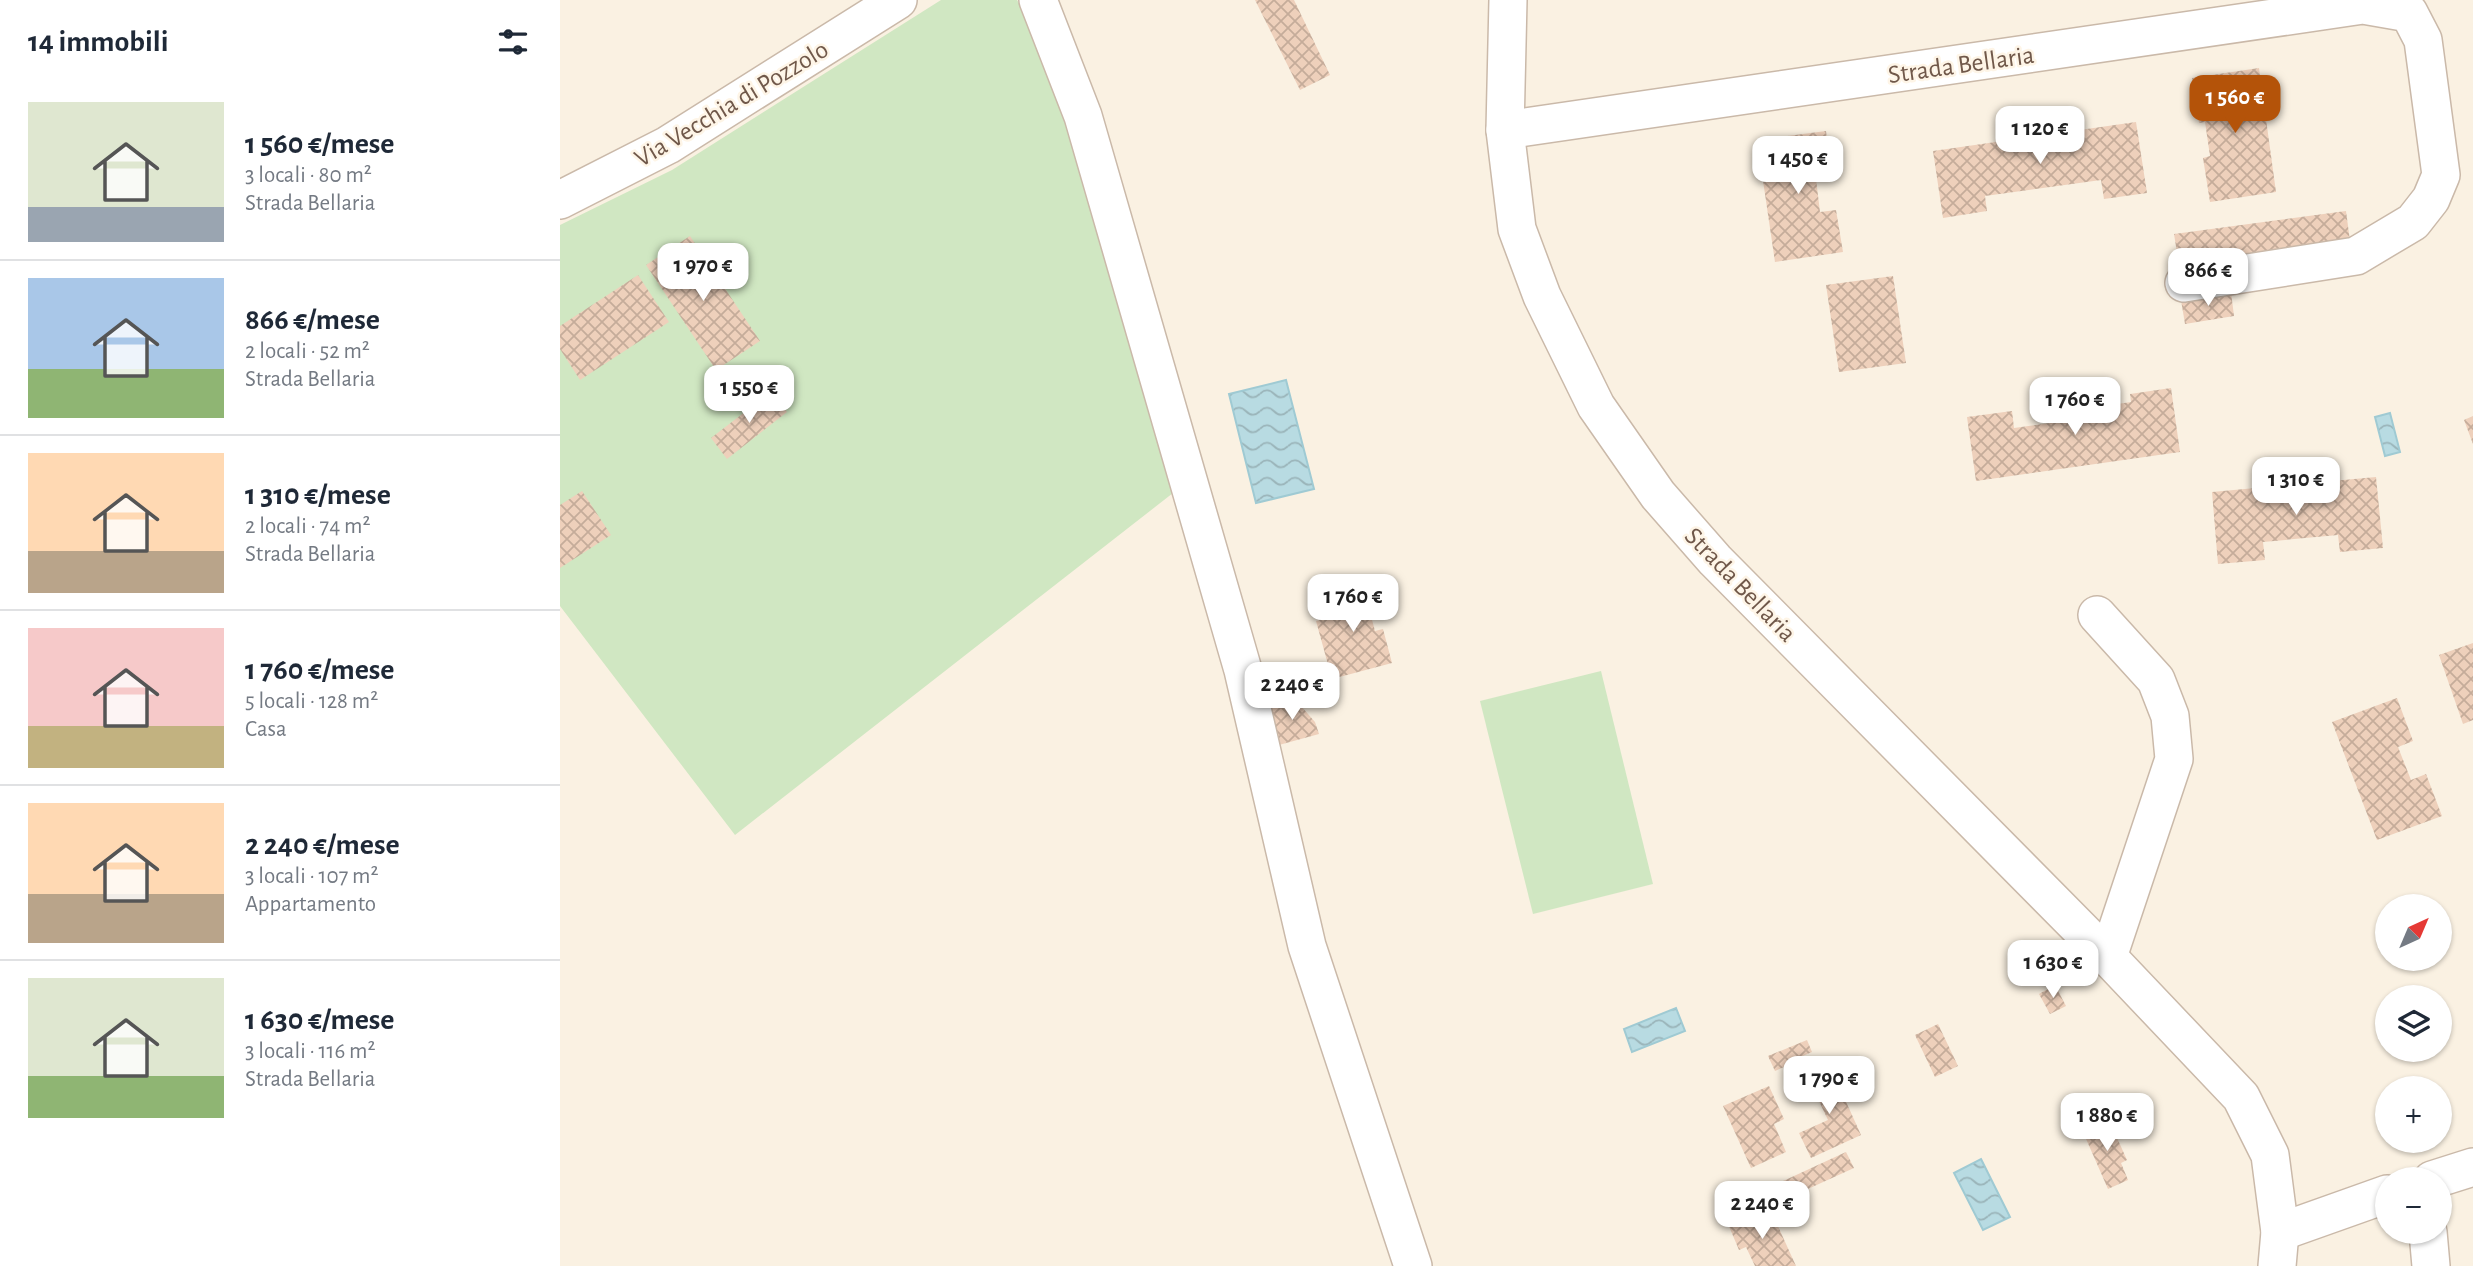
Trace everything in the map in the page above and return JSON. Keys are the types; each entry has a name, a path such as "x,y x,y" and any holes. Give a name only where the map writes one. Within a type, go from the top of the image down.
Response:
{"street":[{"name":"Via Vecchia di Pozzolo","path":"560,200 668,145 898,0"},
{"path":"1038,0 1083,116 1242,670 1307,946 1413,1266"},
{"name":"Strada Bellaria","path":"1508,0 1504,130 1517,229 1542,296 1596,406 1658,495 1715,560 2108,957 2241,1097 2270,1155 2278,1249 2375,1201"},
{"name":"Strada Bellaria","path":"1504,130 2249,11 2363,5 2409,13 2423,40 2441,175 2431,199 2413,222 2356,256 2184,283"},
{"path":"2097,615 2156,680 2170,716 2174,760 2108,957"},
{"path":"2452,1174 2473,1167"},
{"path":"2429,1244 2431,1266"}],"green space":[{"path":"941,0 1017,0 1041,39 1081,155 1173,493 735,835 560,606 560,225 672,170"},
{"path":"1601,671 1653,884 1533,914 1480,701"}],"water":[{"path":"1286,380 1314,489 1256,503 1229,394"},
{"path":"2390,413 2400,452 2385,456 2375,417"},
{"path":"1676,1008 1685,1031 1632,1052 1624,1029"},
{"path":"1981,1159 2010,1217 1983,1230 1954,1173"}],"building":[{"path":"1255,0 1294,0 1330,75 1300,90"},
{"path":"2259,68 2276,192 2210,202 2203,158 2210,156 2205,122 2199,123 2192,78"},
{"path":"2136,122 2147,193 2104,199 2101,180 1985,196 1987,211 1943,218 1933,151"},
{"path":"1826,131 1832,176 1816,179 1820,212 1836,210 1843,252 1775,262 1757,140"},
{"path":"2346,211 2350,241 2179,265 2174,234"},
{"path":"690,236 760,341 716,370 646,265"},
{"path":"638,275 669,322 580,380 560,349 560,326"},
{"path":"1893,276 1906,363 1839,372 1826,285"},
{"path":"2231,292 2234,316 2185,324 2181,300"},
{"path":"2171,388 2180,452 1976,481 1967,417 2012,411 2014,428 2050,423 2049,414 2131,402 2130,394"},
{"path":"771,392 787,412 727,459 711,438"},
{"path":"2473,416 2473,444 2464,420"},
{"path":"2376,477 2383,548 2340,552 2338,535 2263,542 2265,560 2218,564 2212,492"},
{"path":"582,491 611,535 560,568 560,505"},
{"path":"1360,575 1375,631 1383,629 1392,663 1332,679 1316,621 1343,614 1334,583"},
{"path":"2473,643 2473,720 2463,724 2439,655"},
{"path":"2397,698 2413,741 2398,747 2411,780 2426,774 2442,816 2377,840 2332,722"},
{"path":"1279,701 1301,706 1315,722 1319,734 1279,745 1268,704"},
{"path":"2055,985 2066,1006 2050,1014 2039,994"},
{"path":"1938,1024 1958,1066 1935,1077 1915,1035"},
{"path":"1807,1040 1812,1052 1775,1071 1768,1056"},
{"path":"1830,1066 1861,1135 1811,1158 1799,1133 1828,1120 1807,1076"},
{"path":"1769,1086 1784,1119 1774,1124 1786,1152 1751,1168 1723,1106"},
{"path":"2109,1120 2127,1160 2121,1163 2128,1180 2108,1189 2083,1132"},
{"path":"1846,1152 1854,1168 1788,1198 1781,1182"},
{"path":"1772,1213 1796,1266 1755,1266 1746,1247 1739,1250 1728,1224 1748,1215 1751,1222"}]}
